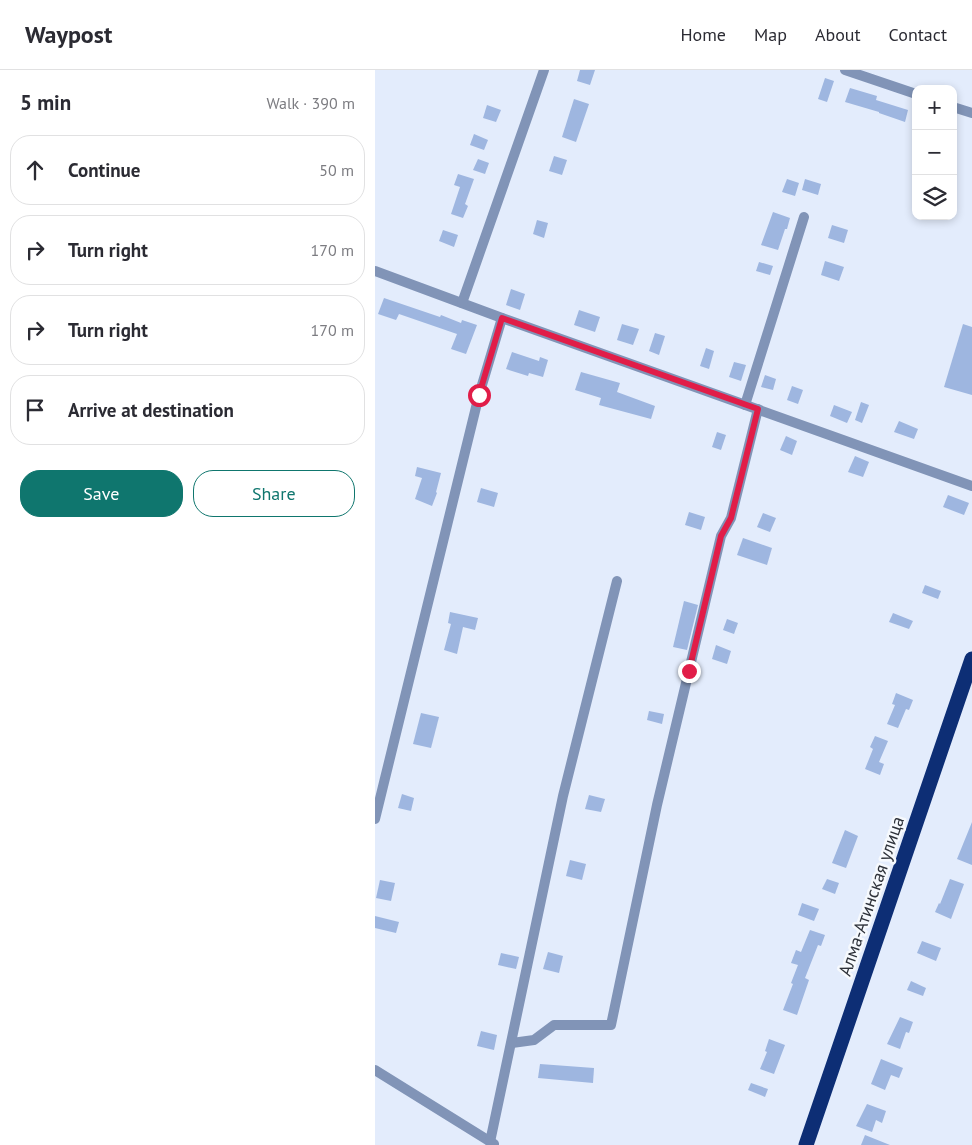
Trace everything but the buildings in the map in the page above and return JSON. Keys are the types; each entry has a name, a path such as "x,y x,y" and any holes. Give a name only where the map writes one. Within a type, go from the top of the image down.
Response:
{"highway":[{"name":"Алма-Атинская улица","path":"806,1145 972,659"}],"street":[{"path":"462,303 544,70"},
{"path":"845,70 912,93"},
{"path":"957,108 972,113"},
{"path":"745,405 803,217"},
{"path":"375,271 972,486"},
{"path":"375,819 479,395 502,318"},
{"path":"512,1043 535,1040 554,1025 611,1025 657,805 721,536 731,518 758,409"},
{"path":"375,1070 492,1144 563,796 617,581"}],"route":[{"path":"479,395 502,318 758,409 731,518 721,536 689,671"}]}
